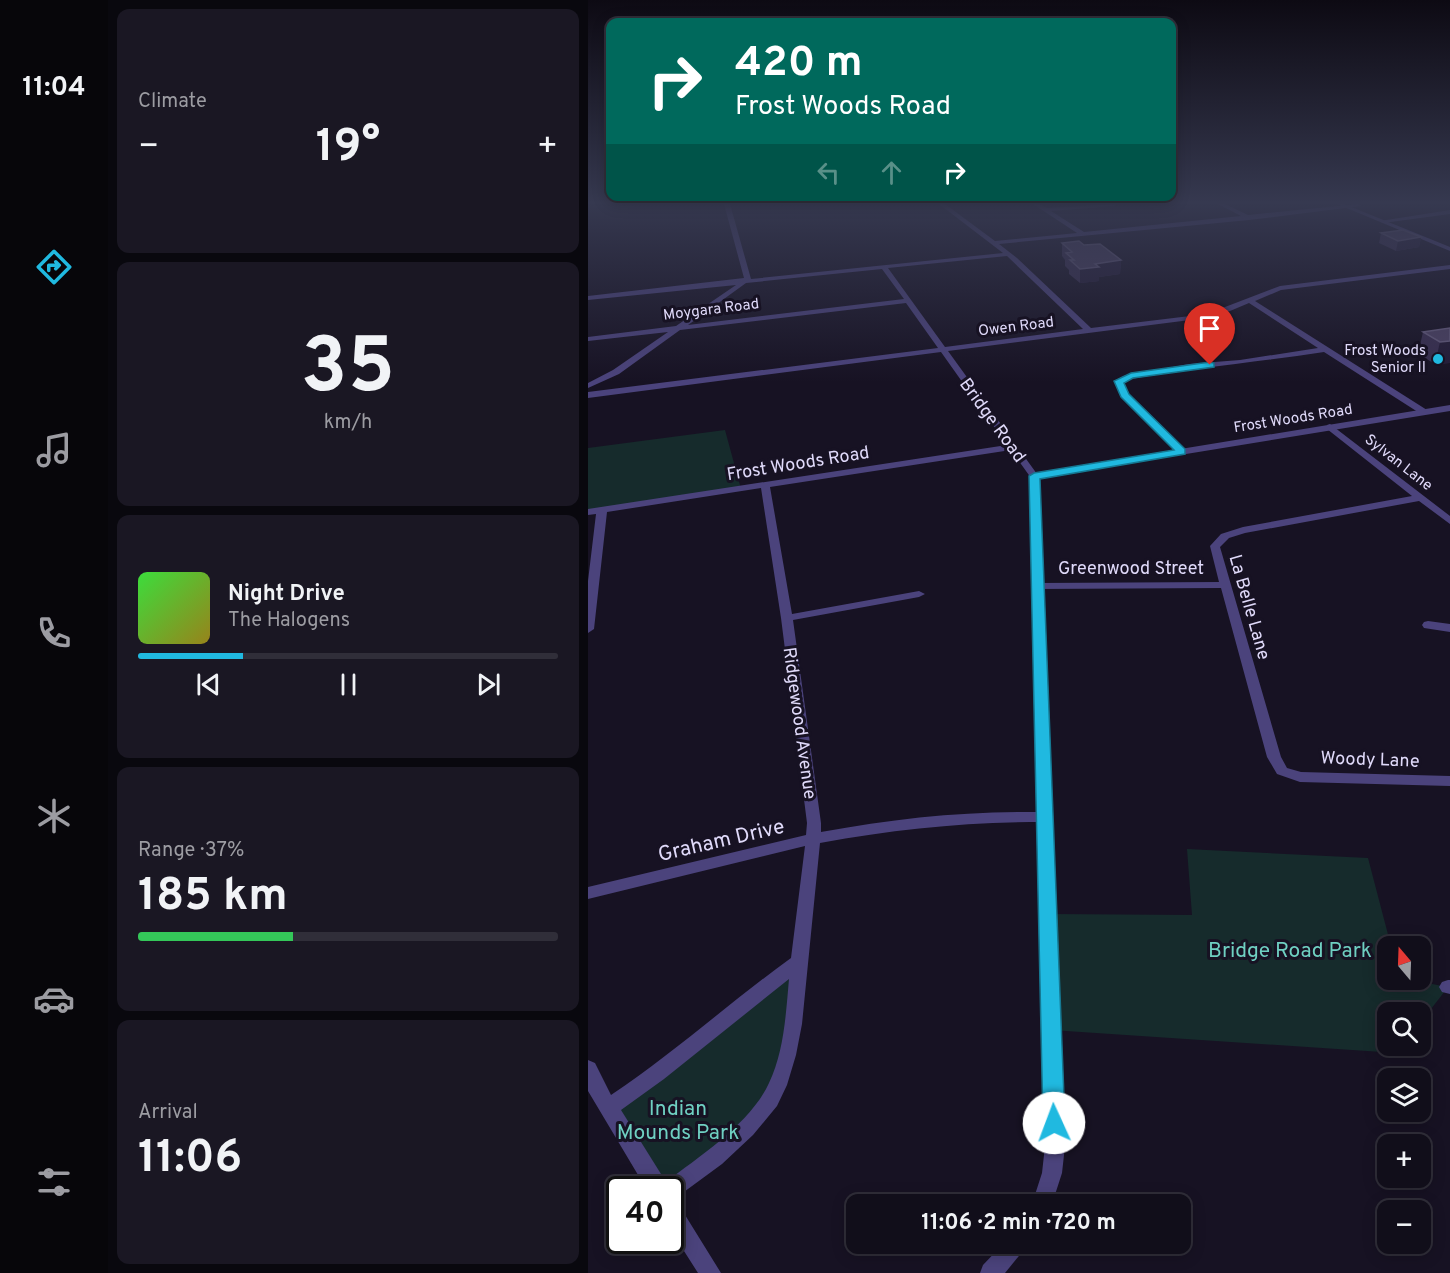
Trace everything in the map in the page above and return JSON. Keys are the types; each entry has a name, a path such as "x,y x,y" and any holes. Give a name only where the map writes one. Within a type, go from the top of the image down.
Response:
{"street":[{"path":"588,394 592,385 616,372 746,281 749,278 745,263"},
{"path":"588,298 918,263"},
{"path":"1018,263 1088,330"},
{"name":"Bridge Road","path":"884,267 1034,476 1055,1146 1052,1173 1045,1194"},
{"name":"Owen Road","path":"588,394 1203,315 1227,309 1280,288 1447,267"},
{"path":"1249,300 1425,412"},
{"name":"Moygara Road","path":"588,339 681,326 908,301"},
{"path":"1182,451 1124,395 1119,381 1131,376 1171,369 1240,363 1326,349"},
{"name":"Frost Woods Road","path":"1034,476 1450,408"},
{"name":"Sylvan Lane","path":"1330,427 1450,521"},
{"name":"Frost Woods Road","path":"588,512 1012,447"},
{"name":"Ridgewood Avenue","path":"684,1179 741,1132 767,1104 778,1086 792,1029 814,840 814,823 787,618 765,485"},
{"name":"La Belle Lane","path":"1289,773 1282,771 1274,757 1215,546 1225,536 1243,530 1420,498"},
{"path":"588,629 602,510"},
{"name":"Greenwood Street","path":"1037,586 1225,585"},
{"path":"787,618 919,594"},
{"path":"1428,626 1450,628"},
{"name":"Woody Lane","path":"1289,773 1300,777 1450,781"},
{"name":"Graham Drive","path":"588,893 814,840 903,823 956,817 1044,817"},
{"path":"609,1107 637,1089 764,986 799,962"},
{"path":"588,1069 651,1176"},
{"path":"684,1231 710,1273"},
{"path":"991,1273 1007,1254"}],"green space":[{"path":"725,430 741,489 588,512 588,448"},
{"name":"Bridge Road Park","path":"1187,849 1368,858 1388,936 1377,936 1377,990 1431,990 1431,984 1448,987 1431,1009 1431,1002 1377,1002 1377,1052 1051,1030 1047,914 1192,915"},
{"name":"Indian Mounds Park","path":"799,962 795,1005 767,1104 684,1178 660,1176 609,1107"}],"building":[{"path":"1074,263 1099,263 1095,264 1099,267 1080,269"},
{"path":"1450,328 1450,341 1440,342 1423,332"}],"place":[{"name":"Frost Woods Senior II","path":"1438,359"}],"route":[{"path":"1054,1123 1034,476 1182,451 1124,395 1120,390 1119,381 1131,376 1189,366 1210,365"}]}
